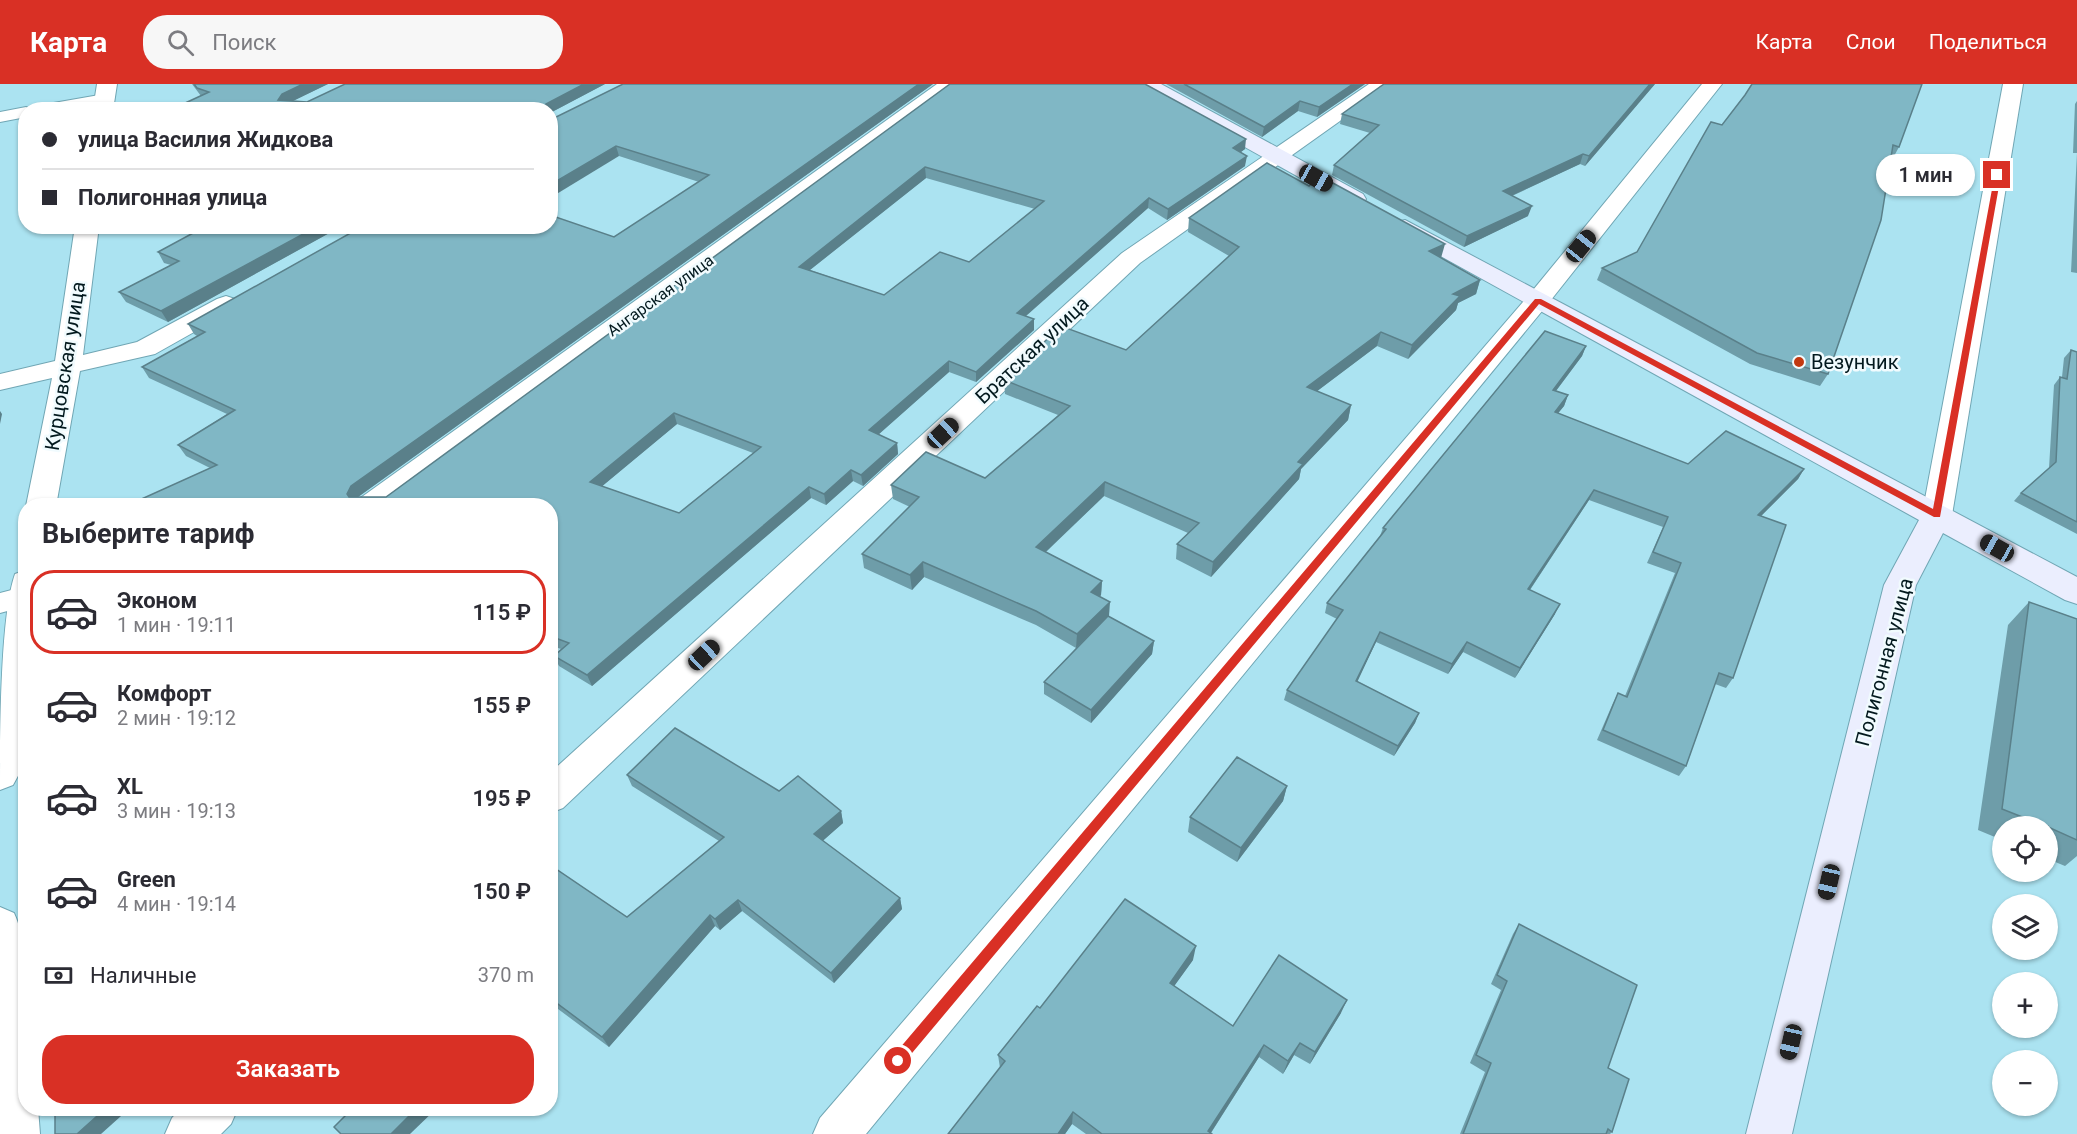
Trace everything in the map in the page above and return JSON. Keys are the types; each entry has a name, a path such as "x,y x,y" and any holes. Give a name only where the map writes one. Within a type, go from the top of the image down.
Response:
{"main road":[{"path":"1146,84 1538,300 2077,592"},
{"name":"Полигонная улица","path":"1769,1134 1900,585 1937,515"}],"street":[{"name":"Ангарская улица","path":"381,498 950,84"},
{"name":"Братская улица","path":"558,790 1131,258 1382,84"},
{"path":"836,1134 1538,300 1712,84"},
{"name":"Полигонная улица","path":"1937,515 2013,84"},
{"name":"Курцовская улица","path":"42,498 68,366 86,234"},
{"path":"0,382 146,348 250,290"},
{"path":"0,774 1,710 16,594"},
{"path":"0,774 18,762"},
{"path":"0,926 18,1134"},
{"path":"188,1134 207,1116"}],"lane":[{"path":"84,102 105,98"},
{"path":"0,117 18,114"}],"building":[{"path":"194,84 303,84 282,94 278,100 307,102 187,102 209,92 197,88"},
{"path":"345,84 584,84 550,102 307,102"},
{"path":"623,84 919,84 351,486 347,494 349,497 386,497 950,84 1145,84 1246,139 1233,148 1247,156 1168,209 1149,198 1017,313 1034,319 976,372 949,361 869,430 897,443 861,475 851,470 824,494 809,487 587,675 558,658 558,653 569,643 558,639 558,498 144,498 217,465 178,445 235,410 142,367 205,332 188,324 349,234 558,234 558,218 614,237 709,175 616,146 558,180 558,116","holes":["925,167 1044,201 969,262 940,252 884,295 799,267","674,413 761,447 679,513 590,482"]},
{"path":"1184,84 1353,84 1319,107 1300,101 1264,127"},
{"path":"1384,84 1650,84 1589,156 1583,154 1503,191 1532,206 1467,236 1334,165 1379,125 1342,114"},
{"path":"1752,84 1922,84 1899,147 1893,145 1881,220 1828,374 1757,353 1602,268 1637,252 1711,122 1722,125"},
{"path":"1267,163 1309,186 1320,176 1445,244 1429,251 1480,280 1453,294 1460,296 1412,345 1381,332 1307,387 1351,405 1298,462 1303,464 1213,562 1177,544 1199,523 1105,482 1036,547 1102,581 1091,592 1110,602 1077,634 1036,611 923,562 910,575 862,554 919,497 891,485 926,452 985,478 1070,406 1004,380 1061,326 1126,350 1239,247 1189,218"},
{"path":"191,234 303,234 161,311 119,292 179,261 158,252"},
{"path":"1545,331 1586,346 1553,390 1568,395 1555,412 1688,464 1726,431 1804,469 1758,515 1786,525 1733,678 1719,673 1686,766 1603,730 1618,693 1627,697 1681,563 1653,552 1668,517 1594,490 1528,589 1560,604 1520,668 1467,642 1452,664 1380,632 1356,681 1419,713 1398,746 1287,690 1343,610 1327,603 1386,529 1383,528"},
{"path":"2071,350 2077,352 2077,522 2021,493 2056,462 2060,377 2067,379"},
{"path":"2029,602 2077,619 2077,840 2058,831 2058,816 2020,816 2002,809"},
{"path":"1108,616 1154,641 1091,710 1044,682"},
{"path":"675,728 779,791 798,776 841,811 814,834 900,898 831,973 738,900 715,919 710,915 602,1037 558,1004 558,870 627,917 724,837 627,775"},
{"path":"1237,757 1287,786 1241,848 1190,817"},
{"path":"1125,899 1196,946 1170,983 1233,1026 1279,955 1347,1000 1315,1052 1300,1043 1288,1061 1264,1045 1208,1131 1212,1134 1102,1134 1073,1112 1058,1134 948,1134 1005,1061 998,1055 1037,1006 1040,1008"},
{"path":"1519,924 1637,985 1608,1068 1629,1079 1612,1132 1608,1129 1606,1134 1463,1134 1491,1063 1476,1055 1507,981 1497,975"},
{"path":"55,1116 97,1116 77,1134 55,1134"},
{"path":"345,1116 409,1116 391,1134 341,1134 334,1127"}],"place":[{"name":"Везунчик","path":"1799,362"}],"route":[{"path":"898,1061 1538,300 1937,515 1997,175"}]}
